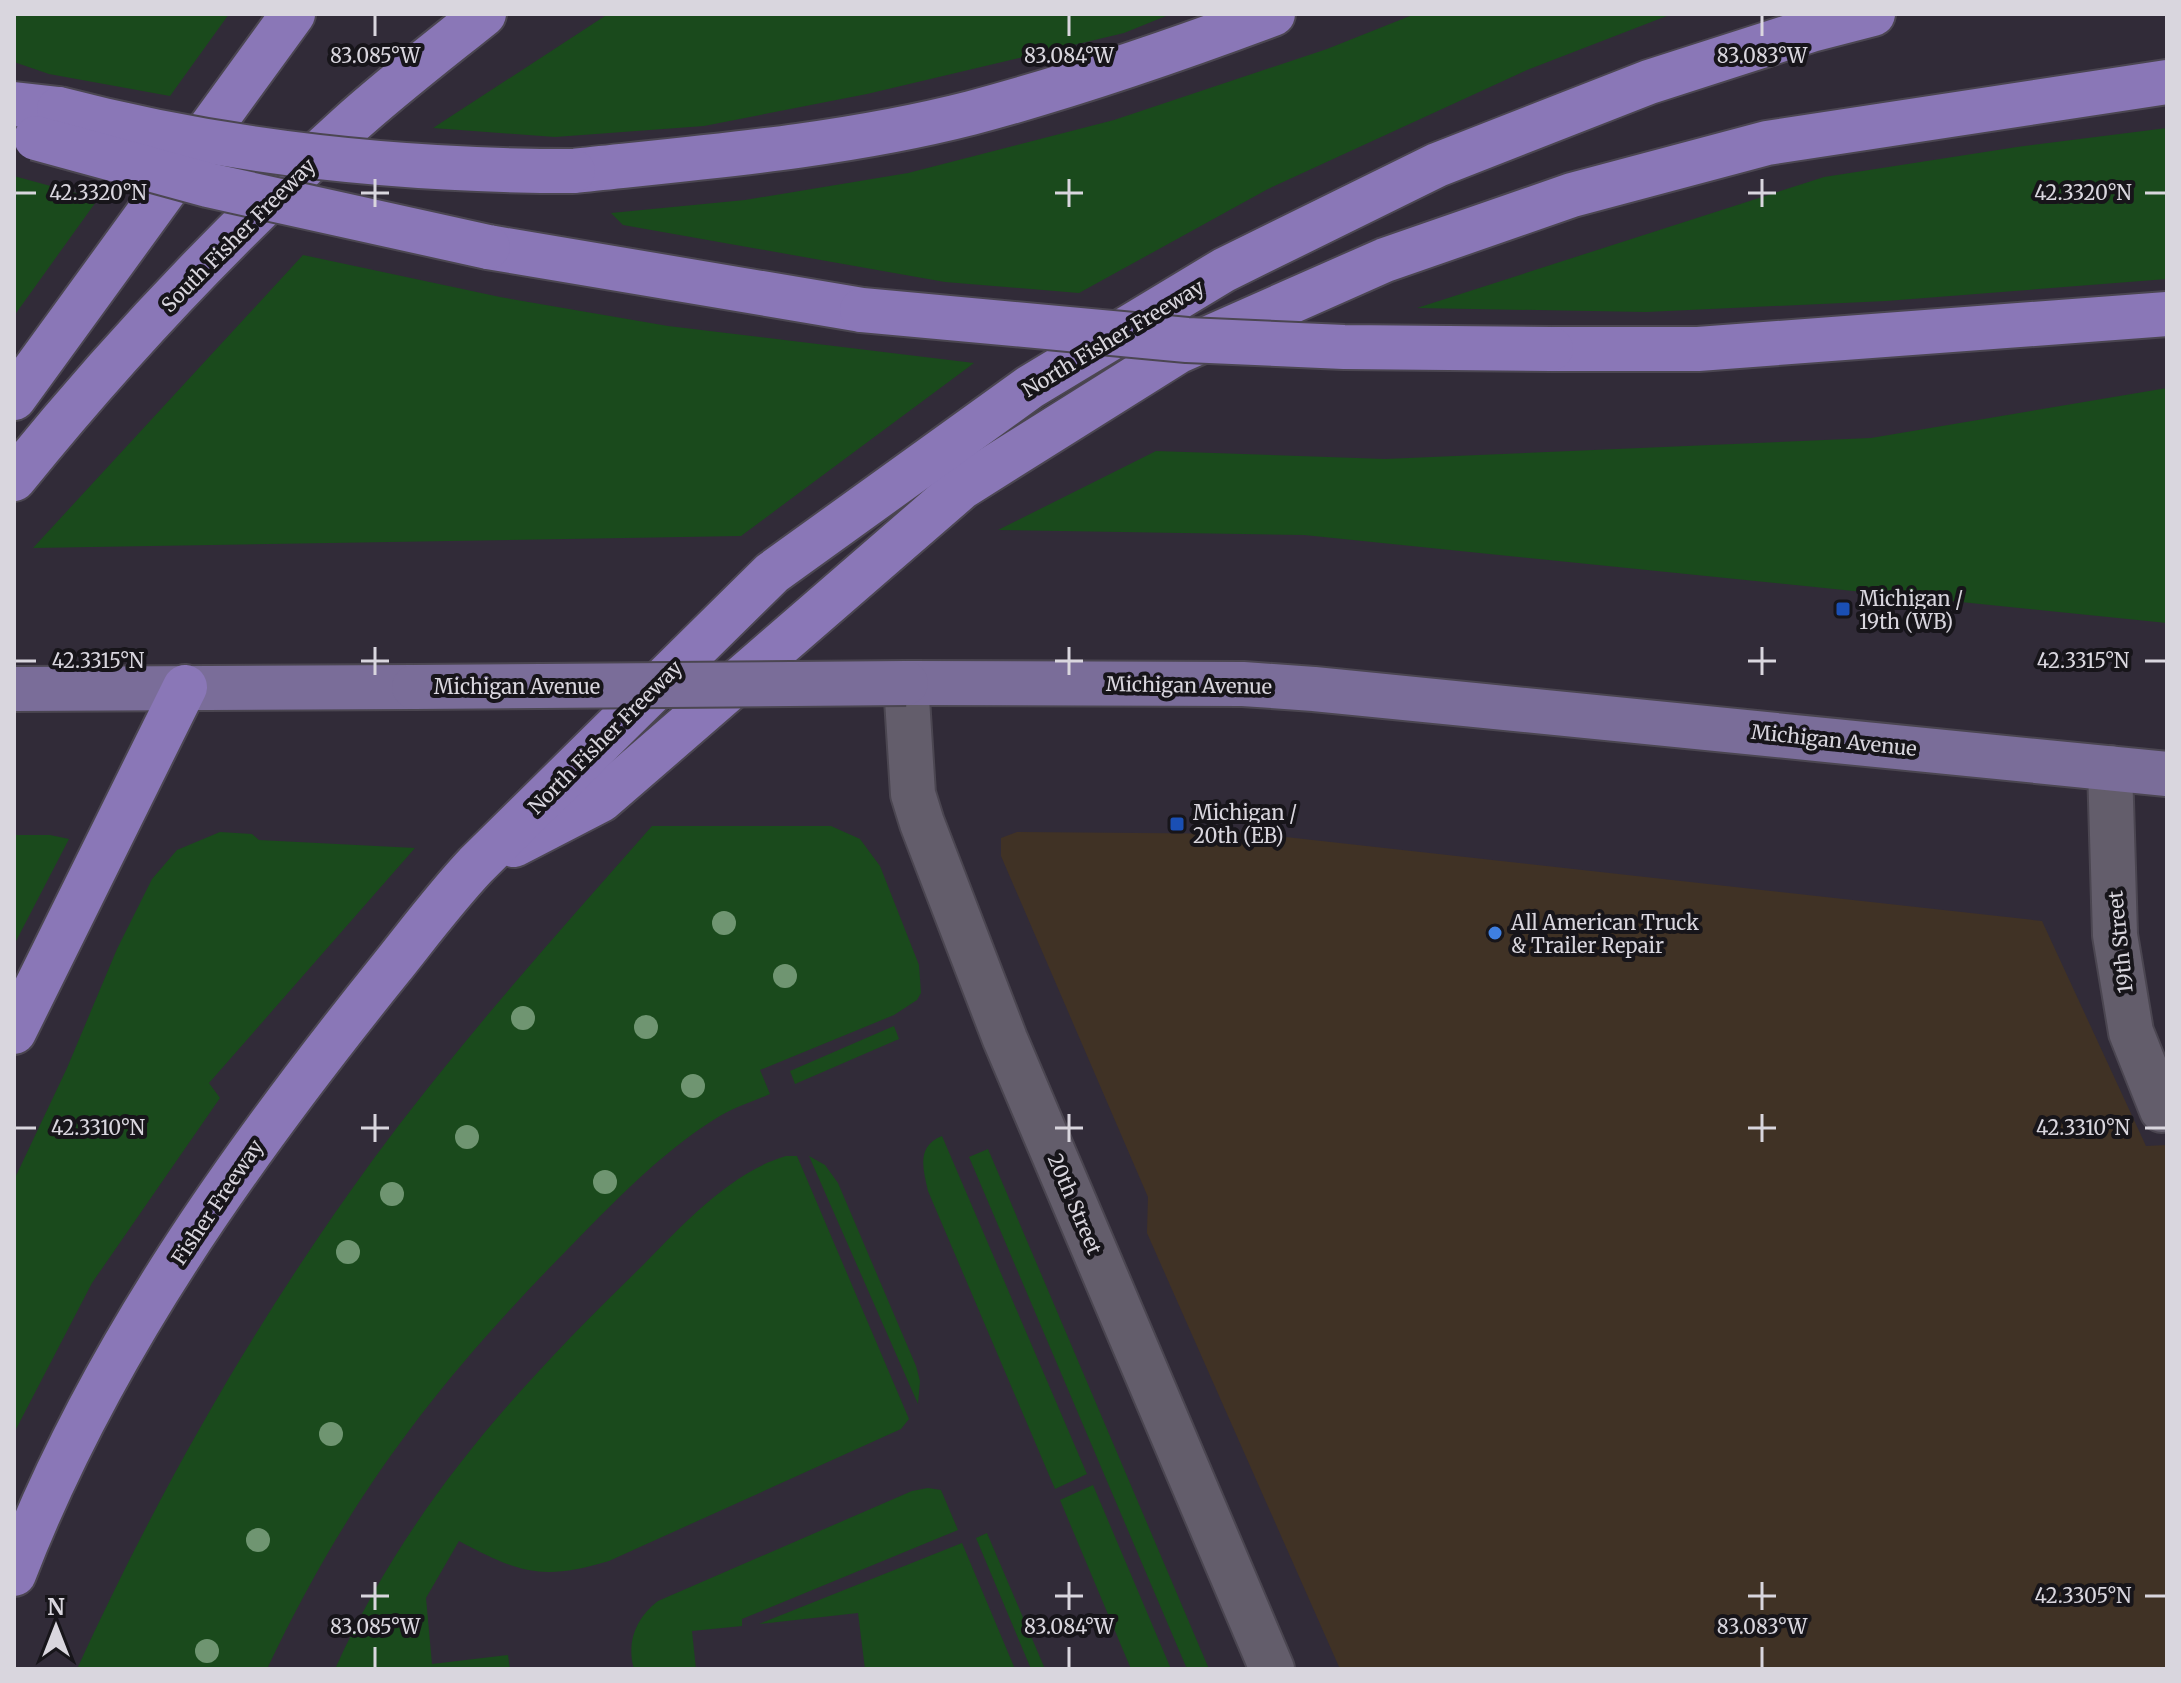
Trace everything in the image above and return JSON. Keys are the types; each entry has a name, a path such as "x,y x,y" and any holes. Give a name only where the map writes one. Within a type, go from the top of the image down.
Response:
{"highway":[{"path":"14,398 293,14"},
{"name":"South Fisher Freeway","path":"14,479 78,400 231,238 348,126 484,14"},
{"path":"31,119 109,122 287,154 476,170 573,171 774,150 970,113 1172,51 1273,14"},
{"name":"North Fisher Freeway","path":"476,865 772,573 1030,387 1224,270 1437,165 1649,82 1811,30 1873,14"},
{"path":"476,865 601,800 962,487 1177,352 1385,260 1572,195 1767,143 2167,82"},
{"path":"31,119 208,185 488,247 862,310 1187,340 1551,349 1698,349 2167,314"},
{"path":"14,1032 185,687"},
{"name":"Fisher Freeway","path":"14,1574 45,1495 147,1304 338,1031 435,909 476,865"}],"main road":[{"name":"Michigan Avenue","path":"14,689 1243,684 2167,774"}],"street":[{"name":"20th Street","path":"906,683 913,794 922,823 1005,1039 1272,1669"},
{"name":"19th Street","path":"2110,768 2115,935 2131,1032 2162,1110"}],"shaded area":[{"path":"1017,832 1259,834 2042,921 2146,1146 2167,1145 2167,1669 1340,1669 1147,1233 1148,1197 1001,856 1001,838"}],"green space":[{"path":"14,14 229,14 170,96 49,74 14,62"},
{"path":"608,14 1171,14 1124,33 867,94 704,126 555,137 433,128"},
{"path":"1415,14 1672,14 1527,70 1268,189 1079,293 945,282 623,225 611,213 745,200 908,173 1114,120 1327,49"},
{"path":"2167,128 2167,279 1886,301 1646,312 1417,308 1824,177 2017,147"},
{"path":"14,176 98,199 14,316"},
{"path":"303,255 500,297 668,326 974,363 741,536 33,548"},
{"path":"2167,388 2167,623 1304,535 998,530 1156,451 1385,459 1871,438"},
{"path":"652,826 831,826 860,839 880,866 919,965 921,993 917,1000 894,1015 760,1070 770,1094 722,1115 674,1148 565,1252 475,1349 397,1447 329,1551 267,1669 77,1669 141,1536 212,1408 249,1344 329,1221 372,1161 508,990"},
{"path":"220,832 252,834 259,840 415,848 209,1083 220,1098 92,1283 14,1433 14,1180 67,1068 117,949 152,879 177,850"},
{"path":"14,835 50,835 69,839 14,945"},
{"path":"894,1026 899,1039 795,1084 790,1071"},
{"path":"942,1136 1087,1474 1055,1489 928,1191 923,1159 928,1146"},
{"path":"988,1149 1209,1669 1187,1669 969,1157"},
{"path":"786,1156 797,1156 909,1419 901,1429 609,1561 586,1567 548,1572 515,1567 459,1541 426,1598 432,1664 508,1655 510,1669 335,1669 396,1555 467,1454 506,1407 592,1316 706,1204 744,1175"},
{"path":"809,1156 825,1165 838,1183 916,1366 920,1381 918,1404"},
{"path":"1093,1485 1171,1669 1131,1669 1060,1500"},
{"path":"928,1488 941,1490 958,1530 742,1619 742,1626 692,1631 696,1669 634,1669 631,1649 635,1631 644,1615 658,1601 912,1491"},
{"path":"987,1533 1045,1669 1031,1669 976,1538"},
{"path":"962,1543 1015,1669 865,1669 858,1613 759,1624"}],"place":[{"name":"Michigan / 19th (WB)","path":"1843,609"},
{"name":"Michigan / 20th (EB)","path":"1177,824"},
{"name":"All American Truck & Trailer Repair","path":"1495,933"}]}
